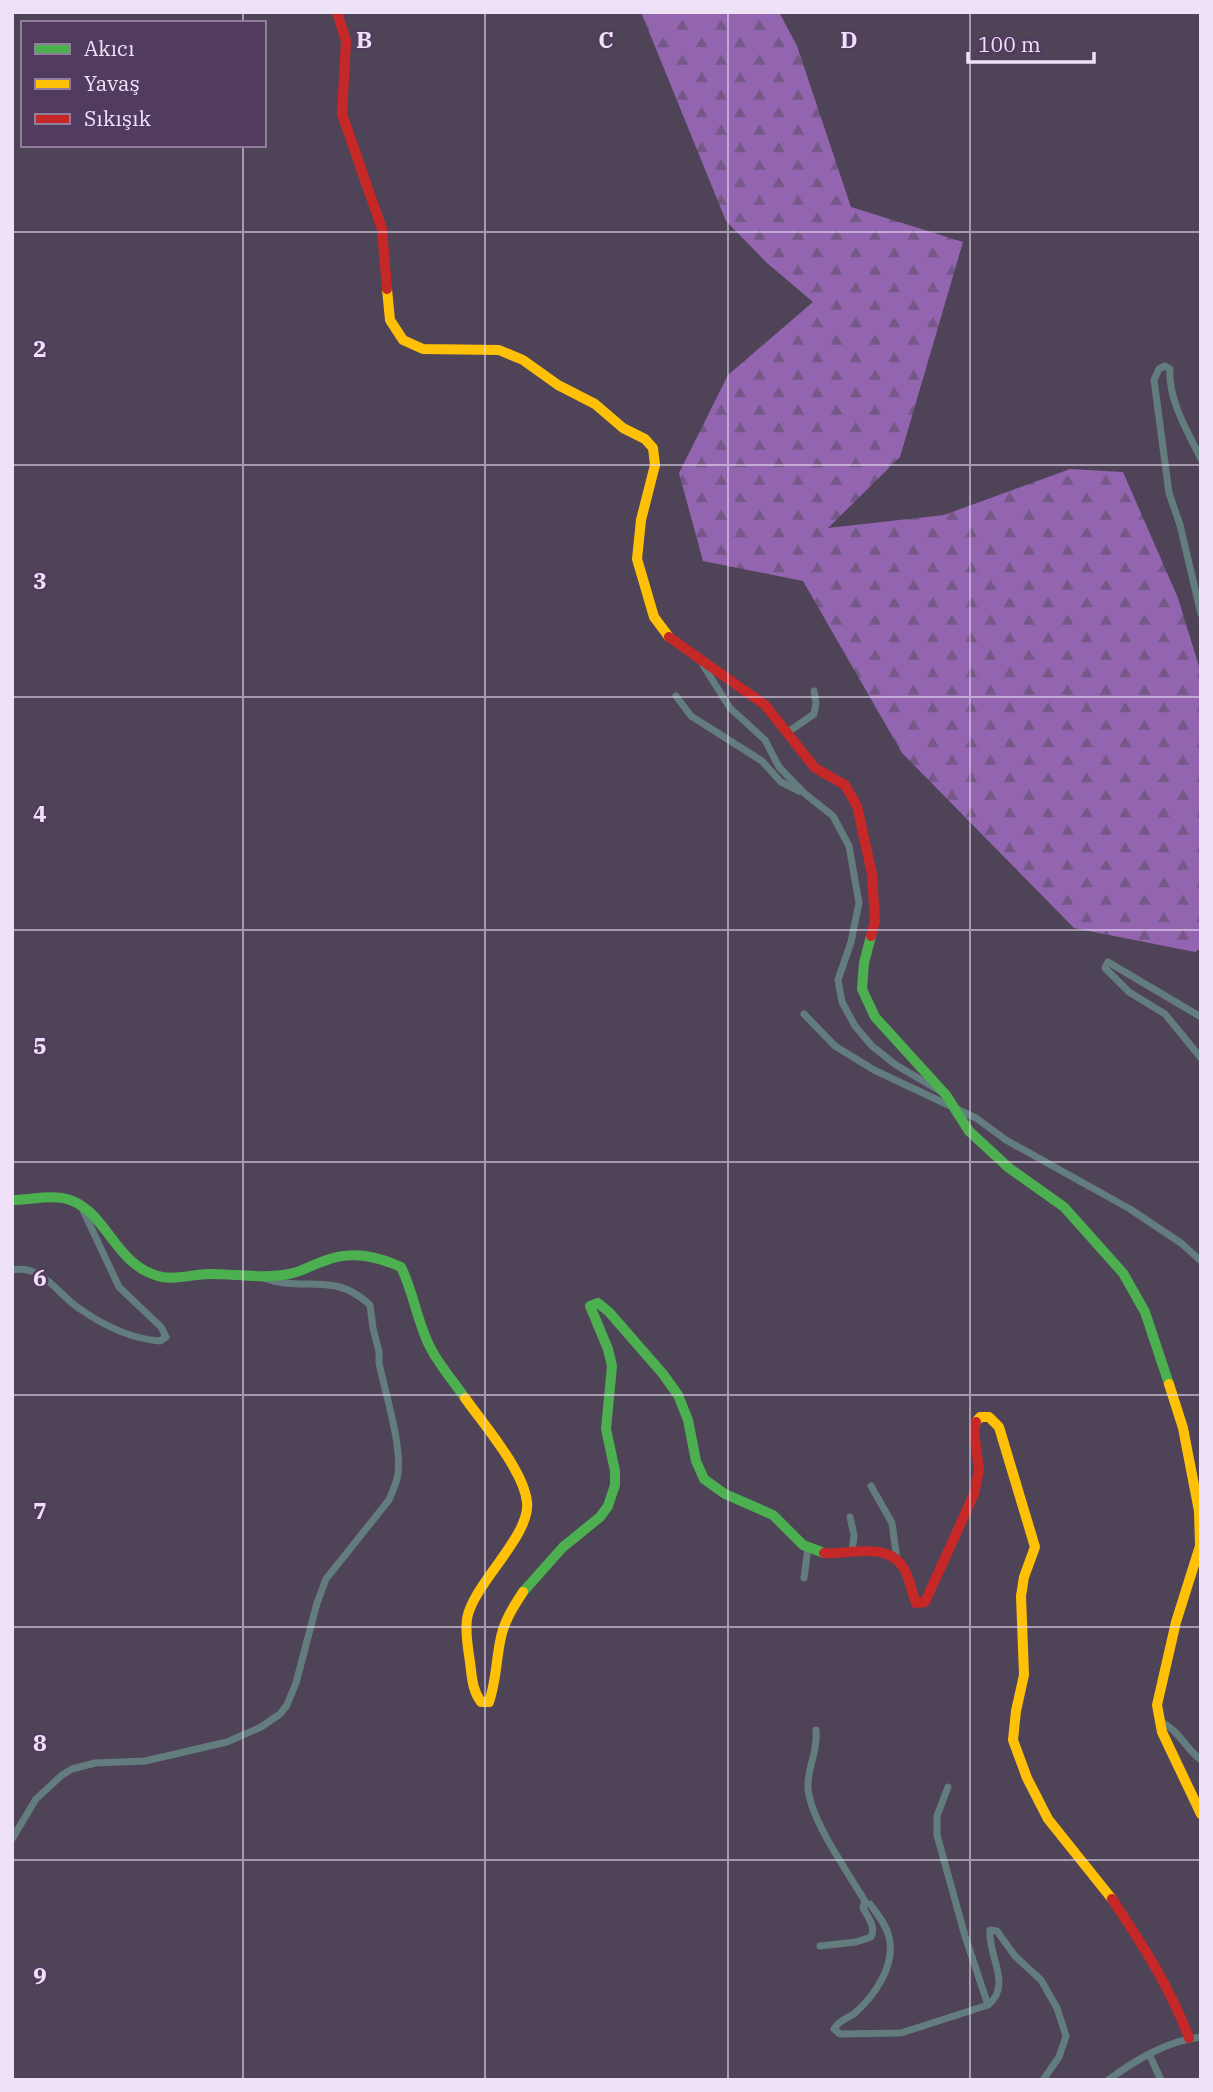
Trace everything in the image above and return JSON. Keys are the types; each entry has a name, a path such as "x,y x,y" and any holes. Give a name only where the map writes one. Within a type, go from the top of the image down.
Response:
{"street":[{"path":"337,12 346,41 342,114 382,229 390,320 403,340 422,349 499,350 523,360 558,384 595,404 623,428 645,439 653,448 655,464 641,520 637,559 654,617 668,637 765,705 815,768 845,785 857,806 872,874 875,921 864,963 862,989 875,1017 946,1095 969,1131 1009,1168 1064,1207 1124,1273 1145,1312 1183,1428 1199,1511 1200,1546 1176,1622 1157,1705 1162,1732 1201,1814"},
{"path":"1201,460 1174,397 1170,369 1165,366 1159,369 1154,380 1169,493 1187,551 1201,614"},
{"path":"699,659 730,708 765,740 779,767 804,793 832,816 849,846 859,903 851,942 838,980 842,1002 855,1026 872,1046 896,1065 946,1095"},
{"path":"788,732 814,714 817,703 814,691"},
{"path":"676,696 691,716 762,761 781,782 804,793"},
{"path":"1201,1017 1108,962 1105,968 1112,977 1129,992 1165,1014 1201,1058"},
{"path":"804,1014 835,1046 874,1069 976,1118 1006,1140 1130,1209 1181,1242 1201,1261"},
{"path":"12,1200 68,1199 80,1205 111,1242 145,1272 172,1278 208,1274 259,1277 291,1273 339,1256 371,1255 401,1267 431,1349 523,1481 528,1505 523,1525 481,1590 467,1618 474,1692 481,1702 489,1702 494,1692 496,1653 505,1623 526,1590 562,1548 604,1511 616,1484 615,1467 607,1440 608,1407 614,1376 610,1352 592,1316 590,1306 598,1303 604,1306 672,1384 686,1412 699,1475 711,1486 774,1515 808,1548 832,1554 882,1552 897,1560 905,1570 916,1603 925,1602 935,1586 941,1564 969,1508 977,1483 979,1454 973,1438 974,1423 980,1417 989,1417 999,1427 1035,1547 1024,1577 1021,1595 1024,1675 1013,1740 1027,1778 1048,1819 1105,1889 1152,1959 1177,2006 1189,2038"},
{"path":"12,1270 26,1268 37,1272 78,1308 131,1336 154,1340 166,1338 161,1327 119,1287 80,1205"},
{"path":"12,1839 36,1798 62,1774 72,1769 94,1763 145,1761 227,1742 261,1727 280,1714 296,1683 317,1602 326,1579 389,1500 397,1478 398,1454 370,1305 352,1290 329,1283 280,1285 259,1277"},
{"path":"871,1486 892,1523 897,1560"},
{"path":"850,1517 854,1535 852,1552"},
{"path":"804,1578 808,1548"},
{"path":"1160,1721 1174,1728 1190,1751 1201,1760"},
{"path":"816,1730 816,1748 808,1785 821,1829 866,1903 882,1920 889,1937 890,1958 885,1973 868,2000 853,2015 838,2022 834,2029 840,2034 901,2033 988,2005 995,2000 999,1989 998,1969 989,1940 990,1930 997,1930 1015,1956 1041,1980 1057,2008 1066,2036 1059,2057 1043,2080"},
{"path":"948,1787 937,1816 937,1835 965,1936 988,2005"},
{"path":"820,1946 856,1942 871,1937 871,1922 863,1908 866,1903"},
{"path":"1108,2080 1149,2054 1201,2036"},
{"path":"1149,2054 1161,2080"}],"green space":[{"path":"641,12 779,12 797,46 851,207 963,242 900,457 828,528 944,515 1070,469 1123,472 1178,598 1201,673 1201,948 1195,952 1074,928 902,753 803,581 703,561 679,473 728,375 813,302 767,263 726,221"}],"traffic: fast":[{"path":"871,936 864,963 862,989 875,1017 946,1095 969,1131 1009,1168 1064,1207 1123,1273 1145,1312 1169,1384"},
{"path":"12,1200 56,1197 70,1200 94,1216 133,1263 162,1277 210,1274 279,1275 298,1272 334,1258 354,1255 373,1257 401,1267 431,1349 465,1398"},
{"path":"523,1592 563,1547 600,1517 608,1506 615,1485 615,1471 606,1429 612,1366 590,1306 598,1303 663,1374 678,1395 688,1420 696,1461 704,1479 725,1494 773,1515 803,1545 824,1553"}],"traffic: slow":[{"path":"387,289 390,320 403,340 423,349 499,350 523,360 558,385 595,404 623,428 645,439 653,448 655,465 641,520 637,559 654,617 669,637"},
{"path":"1169,1384 1183,1428 1199,1511 1200,1546 1176,1622 1157,1705 1162,1732 1201,1814"},
{"path":"465,1398 519,1476 527,1502 526,1515 520,1530 479,1591 467,1619 472,1678 481,1702 489,1702 503,1628 523,1592"},
{"path":"976,1422 980,1417 989,1417 999,1427 1035,1547 1024,1577 1021,1596 1024,1675 1013,1740 1027,1778 1048,1819 1112,1899"}],"traffic: jam":[{"path":"337,12 346,41 342,114 382,229 387,289"},
{"path":"669,637 765,705 815,768 845,785 857,806 872,874 875,921 871,936"},
{"path":"824,1553 866,1551 887,1554 903,1567 916,1603 925,1602 974,1494 979,1470 974,1432 976,1422"},
{"path":"1112,1899 1164,1983 1189,2038"}]}
